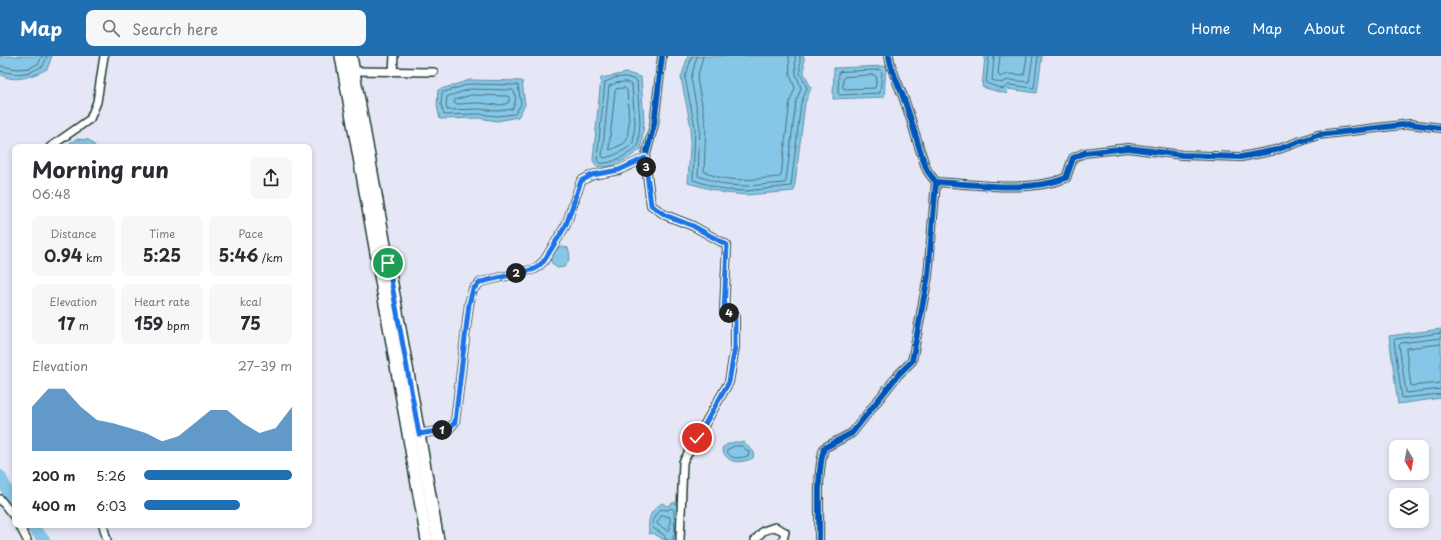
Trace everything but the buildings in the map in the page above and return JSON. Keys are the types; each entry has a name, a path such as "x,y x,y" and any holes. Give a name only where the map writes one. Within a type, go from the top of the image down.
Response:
{"main road":[{"path":"341,56 427,540"},
{"path":"351,56 438,540"}],"street":[{"path":"54,144 90,119 97,102 104,56"},
{"path":"393,71 394,56"},
{"path":"662,56 654,125 645,158 651,205 665,215 693,226 727,245 724,312 735,315 735,347 729,382 683,462 680,540"},
{"path":"819,540 819,464 824,448 852,433 898,375 912,361 928,276 936,182 927,170 921,155 914,127 902,93 890,66 889,56"},
{"path":"354,71 434,72"},
{"path":"936,182 1015,186 1053,183 1066,178 1073,158 1084,153 1128,148 1182,155 1241,158 1276,150 1318,135 1410,124 1441,128"},
{"path":"419,434 449,429 455,422 469,304 473,289 481,282 535,269 544,261 566,225 581,181 592,175 619,170 645,158"},
{"path":"0,499 12,514"},
{"path":"755,540 763,531 775,527 785,532 783,540"},
{"path":"21,528 27,540"},
{"path":"104,528 107,540"}],"water":[{"path":"0,56 52,56 47,69 24,78 17,79 5,77 0,74"},
{"path":"688,56 804,56 804,73 811,88 805,103 794,191 746,195 725,193 688,183 691,127 681,78"},
{"path":"985,56 1042,56 1037,93 1008,89 1007,94 982,87"},
{"path":"886,66 884,97 833,99 834,68"},
{"path":"627,73 641,77 644,122 641,149 614,165 602,167 596,166 593,160 601,78"},
{"path":"470,80 522,81 525,105 518,117 497,121 479,118 440,119 437,106 438,90"},
{"path":"77,139 89,140 93,144 69,144"},
{"path":"561,246 568,248 569,258 564,267 557,268 550,259 556,249"},
{"path":"1441,329 1441,398 1398,404 1389,336"},
{"path":"734,442 744,442 754,452 753,458 739,462 730,460 722,448"},
{"path":"675,502 679,516 677,540 664,540 653,533 649,534 649,520 654,509 662,503 667,506"}],"waterway":[{"path":"0,476 12,500"},
{"path":"34,528 44,540"}],"cycle path":[{"path":"419,434 449,429 455,422 469,304 473,289 481,282 535,269 544,261 566,225 581,181 592,175 619,170 645,158 654,125 662,56"},
{"path":"819,540 819,482 824,448 852,433 898,375 912,361 928,276 936,182 928,172 923,161 906,103 893,71 889,56"},
{"path":"936,182 985,186 1035,185 1051,183 1066,178 1073,158 1084,153 1128,148 1182,155 1241,157 1276,150 1318,135 1410,124 1441,128"}],"route":[{"path":"388,263 419,434 449,429 455,422 469,304 473,289 481,282 535,269 544,261 566,225 581,181 592,175 619,170 645,158 651,205 665,215 693,226 727,245 724,312 735,315 735,347 729,382 697,438"}]}
